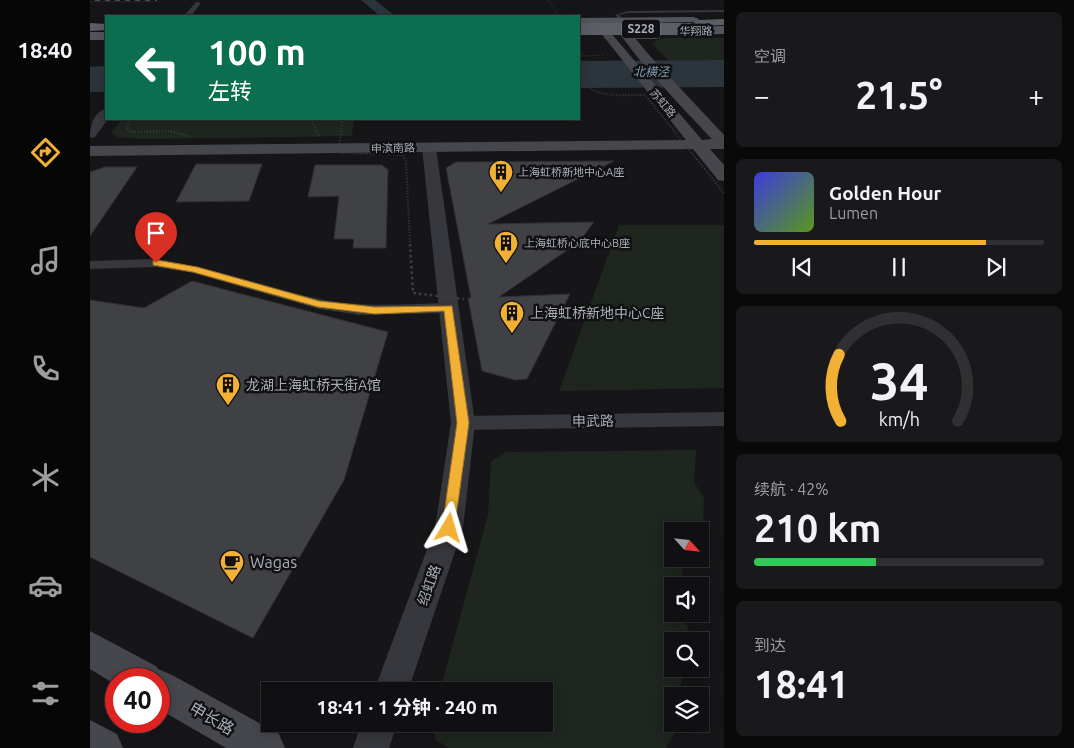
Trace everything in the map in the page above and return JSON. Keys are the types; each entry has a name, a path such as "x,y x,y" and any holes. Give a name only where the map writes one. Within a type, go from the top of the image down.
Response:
{"highway":[{"name":"S228","path":"580,31 701,26 724,22"},
{"name":"S228","path":"580,23 701,26"},
{"path":"90,26 105,26"},
{"path":"701,26 724,29"}],"main road":[{"name":"华翔路","path":"580,31 605,32 623,26 724,22"},
{"name":"华翔路","path":"580,23 724,29"},
{"name":"苏虹路","path":"623,26 646,59 724,144"},
{"name":"苏虹路","path":"605,32 724,176"},
{"path":"90,34 105,34"},
{"name":"申滨南路","path":"90,151 724,144"},
{"path":"90,649 124,668"},
{"name":"申长路","path":"170,694 265,748"},
{"path":"90,740 103,748"}],"street":[{"path":"188,15 198,4"},
{"path":"90,134 105,114"},
{"name":"绍虹路","path":"394,682 449,528 463,423 456,303 429,148"},
{"path":"90,264 156,263 194,269 318,304 360,310 456,303"},
{"name":"申武路","path":"463,423 724,419"},
{"path":"371,748 377,732"}],"lane":[{"path":"623,26 617,15 628,12 724,11"}],"path":[{"path":"548,0 558,15"},
{"path":"580,49 584,56"},
{"path":"580,56 604,55"},
{"path":"580,81 582,85 593,92 645,95 724,193"},
{"path":"131,120 126,127 131,132 178,132 187,134 190,137 183,150"},
{"path":"343,120 338,153 391,153 402,155 406,161 412,293 456,303"}],"shaded area":[{"path":"724,38 724,60 669,61 652,44 659,39"},
{"path":"121,120 354,120 352,136 143,139 118,137 111,133"},
{"path":"619,225 724,225 724,388 559,391"},
{"path":"696,450 694,482 704,498 703,522 664,522 664,568 683,568 682,577 664,577 664,622 682,622 688,626 687,632 664,632 664,677 682,677 680,687 664,687 664,732 674,732 666,748 448,748 435,739 435,732 553,732 553,682 442,682 488,515 491,461 506,452"}],"water":[{"name":"北横泾","path":"724,60 724,87 580,88 580,61"},
{"path":"105,66 105,92 90,92 90,67"}],"building":[{"path":"614,161 488,224 594,222 579,242 499,297 570,294 527,379 515,380 482,371 468,298 471,298 446,168 456,162"},
{"path":"196,164 262,164 249,201 176,202"},
{"path":"315,165 382,165 388,170 386,248 353,248 354,239 334,239 339,196 308,197"},
{"path":"105,167 137,167 90,236 90,172"},
{"name":"龙湖上海虹桥天街A馆","path":"192,281 388,332 344,480 253,638 90,557 90,300 144,308"}],"waterway":[{"path":"367,0 387,15"}],"railway":[{"path":"90,0 156,0"}],"place":[{"name":"上海虹桥新地中心A座","path":"501,193"},
{"name":"上海虹桥心底中心B座","path":"506,264"},
{"name":"上海虹桥新地中心C座","path":"512,334"},
{"name":"龙湖上海虹桥天街A馆","path":"228,406"},
{"name":"Wagas","path":"232,583"}],"route":[{"path":"156,263 194,269 318,304 360,310 390,311 448,308 463,423 449,528"}]}
